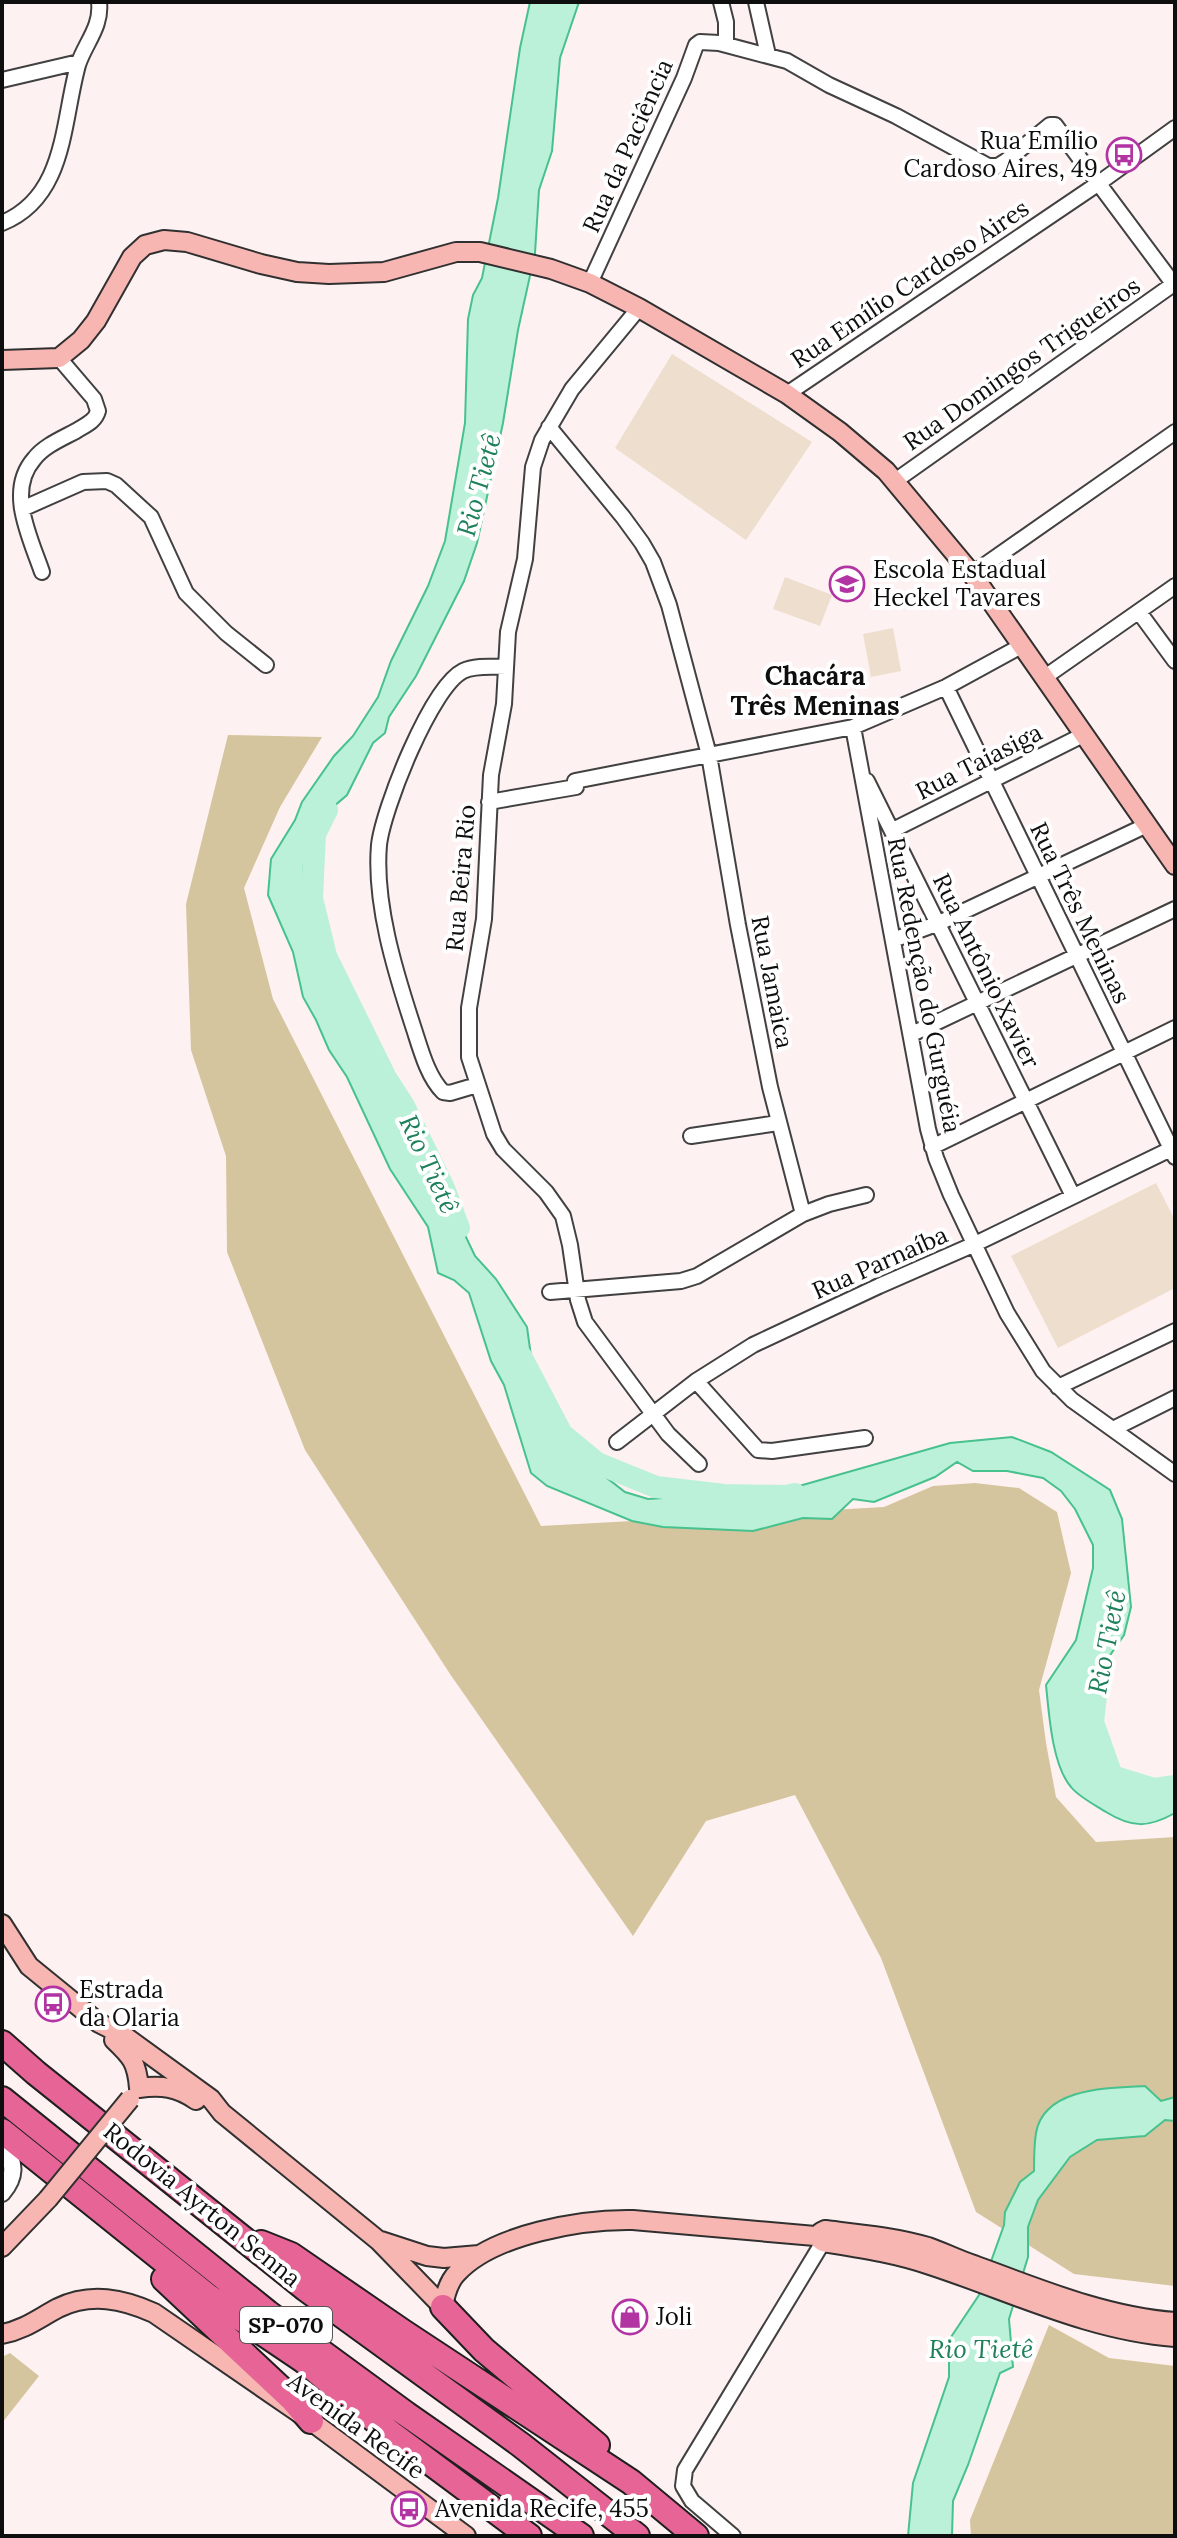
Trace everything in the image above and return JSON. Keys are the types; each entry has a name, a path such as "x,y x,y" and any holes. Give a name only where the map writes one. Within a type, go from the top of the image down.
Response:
{"highway":[{"name":"Rodovia Ayrton Senna","path":"2,2043 306,2289 521,2445 637,2536"},
{"name":"Rodovia Ayrton Senna","path":"2,2099 268,2313 581,2536"},
{"path":"2,2131 209,2297 303,2360 388,2431 529,2536"},
{"path":"77,2193 87,2206 292,2399 311,2421"},
{"path":"241,2235 291,2255 631,2482 696,2536"},
{"path":"443,2307 484,2350 610,2456 631,2482"}],"main road":[{"path":"2,360 59,358 81,340 96,321 132,257 145,245 164,240 187,242 297,272 329,274 384,272 456,252 480,252 551,269 590,283 787,394 852,441 895,481 972,574 1175,865"},
{"path":"2,1924 29,1966 99,2023 131,2057 137,2068 134,2094 48,2199 2,2247"},
{"path":"99,2023 123,2035 211,2099 222,2113 379,2241 443,2307"},
{"path":"134,2094 168,2086 222,2113"},
{"path":"379,2241 435,2257 479,2255 556,2227 604,2220 821,2236 884,2237 929,2248 966,2271 1122,2330 1175,2337"},
{"path":"443,2307 445,2292 456,2274 479,2255"},
{"path":"1025,2292 1144,2320 1175,2322"},
{"name":"Avenida Recife","path":"2,2334 30,2325 60,2307 89,2299 108,2298 133,2303 154,2313 311,2421 466,2536"}],"street":[{"path":"2,223 20,216 37,200 52,174 79,62 98,21 99,2"},
{"path":"721,2 726,22 726,44 787,61 988,166 998,166 1006,161 1050,125 1057,127 1175,284"},
{"path":"756,2 768,55"},
{"name":"Rua da Paciência","path":"590,283 684,78 696,45 704,41 726,44"},
{"path":"2,80 79,62"},
{"name":"Rua Emílio Cardoso Aires","path":"787,394 1175,128"},
{"name":"Rua Domingos Trigueiros","path":"895,481 1175,284"},
{"name":"Rua Beira Rio","path":"639,308 572,389 549,427 533,467 525,559 508,632 504,704 491,775 484,919 471,993 469,1057 494,1134 503,1149 546,1192 563,1216 581,1312 590,1330 652,1414 699,1464"},
{"path":"42,572 22,509 21,484 34,459 45,448 97,416 98,406 59,358"},
{"name":"Rua Jamaica","path":"549,427 623,517 653,562 669,605 709,755 738,925 778,1123 803,1214"},
{"path":"972,574 1175,432"},
{"path":"22,509 83,482 107,481 116,485 151,517 186,593 226,633 266,665"},
{"path":"1045,677 1175,586"},
{"path":"1139,612 1175,661"},
{"path":"489,802 853,727 946,687 1023,645"},
{"path":"477,1085 446,1093 439,1088 421,1051 384,919 379,864 381,831 414,743 444,690 454,677 464,671 506,667"},
{"name":"Rua Três Meninas","path":"946,687 1174,1151"},
{"name":"Rua Redenção do Gurguéia","path":"853,727 932,1147 951,1195 1021,1338 1043,1371 1058,1387 1175,1474"},
{"name":"Rua Taiasiga","path":"893,830 1085,734"},
{"name":"Rua Antônio Xavier","path":"859,766 1073,1196"},
{"path":"893,940 939,923 1147,825"},
{"path":"912,1034 1175,909"},
{"path":"932,1147 1175,1028"},
{"path":"691,1136 778,1123"},
{"name":"Rua Parnaíba","path":"617,1442 696,1381 766,1339 1174,1151"},
{"path":"550,1292 668,1283 697,1276 803,1214 866,1195"},
{"path":"1058,1387 1175,1331"},
{"path":"696,1381 758,1450 772,1451 865,1438"},
{"path":"1113,1429 1175,1398"},
{"path":"2,2147 11,2157 13,2171 10,2183 2,2193"},
{"path":"733,2536 692,2501 683,2486 685,2470 821,2236"},
{"path":"2,2345 30,2325"}],"shaded area":[{"path":"672,354 812,442 746,540 615,448"},
{"path":"785,577 832,595 820,626 773,609"},
{"path":"893,628 901,671 871,677 863,634"},
{"path":"228,735 322,737 280,807 244,888 273,999 541,1526 884,1507 933,1486 975,1483 1019,1488 1057,1512 1071,1573 1039,1690 1056,1797 1096,1842 1175,1837 1175,2286 1074,2274 976,2212 881,1958 795,1795 706,1821 633,1936 450,1674 305,1450 227,1252 226,1156 191,1050 186,904"},
{"path":"1156,1183 1175,1220 1175,1288 1058,1348 1011,1256"},
{"path":"1049,2325 1109,2358 1175,2366 1175,2536 971,2536 970,2520"},
{"path":"10,2353 39,2376 2,2423 2,2357"}],"water":[{"name":"Rio Tietê","path":"530,2 579,2 560,58 552,151 539,190 535,253 477,543 464,581 416,676 389,717 385,733 373,743 347,795 332,808 318,835 307,844 304,879 308,896 318,911 319,954 334,965 352,996 348,1020 443,1189 475,1256 496,1279 527,1327 535,1385 566,1446 625,1492 648,1499 764,1496 950,1443 1012,1437 1051,1452 1110,1490 1122,1519 1131,1607 1124,1635 1104,1664 1093,1720 1096,1753 1106,1773 1123,1785 1147,1787 1175,1782 1175,1813 1156,1821 1132,1823 1106,1812 1074,1791 1060,1766 1052,1739 1046,1685 1076,1640 1093,1568 1093,1545 1075,1509 1061,1491 1043,1478 1007,1471 973,1471 957,1462 935,1477 874,1502 853,1499 832,1519 803,1518 753,1531 663,1527 632,1521 547,1486 531,1473 504,1385 491,1361 469,1293 454,1280 438,1273 428,1227 390,1169 347,1077 329,1050 303,997 293,952 268,895 271,859 295,820 302,802 334,756 353,736 378,697 445,541 465,423 468,319 473,295 482,278 498,198 520,48"},
{"name":"Rio Tietê","path":"1145,2086 1161,2101 1175,2097 1175,2121 1165,2120 1145,2136 1097,2140 1070,2157 1038,2200 1028,2227 1028,2257 1009,2319 1013,2367 1000,2373 953,2501 952,2536 908,2536 913,2483 949,2377 949,2340 979,2295 1004,2225 1005,2212 1020,2182 1034,2171 1035,2138 1042,2118 1051,2107 1080,2093"}],"waterway":[{"name":"Rio Tietê","path":"327,810 315,834 312,898 326,956 386,1078 404,1106 444,1188 459,1228"},
{"name":"Rio Tietê","path":"521,1356 562,1434 597,1463 656,1487 724,1495 795,1494"},
{"name":"Rio Tietê","path":"1099,1670 1093,1722 1112,1776 1154,1789 1175,1786"}],"place":[{"name":"Rua Emílio Cardoso Aires, 49","path":"1124,155"},
{"name":"Escola Estadual Heckel Tavares","path":"847,584"},
{"name":"Estrada da Olaria","path":"53,2004"},
{"name":"Joli","path":"630,2317"},
{"name":"Avenida Recife, 455","path":"409,2509"}],"district":[{"name":"Chacára Três Meninas","path":"815,691"}]}
